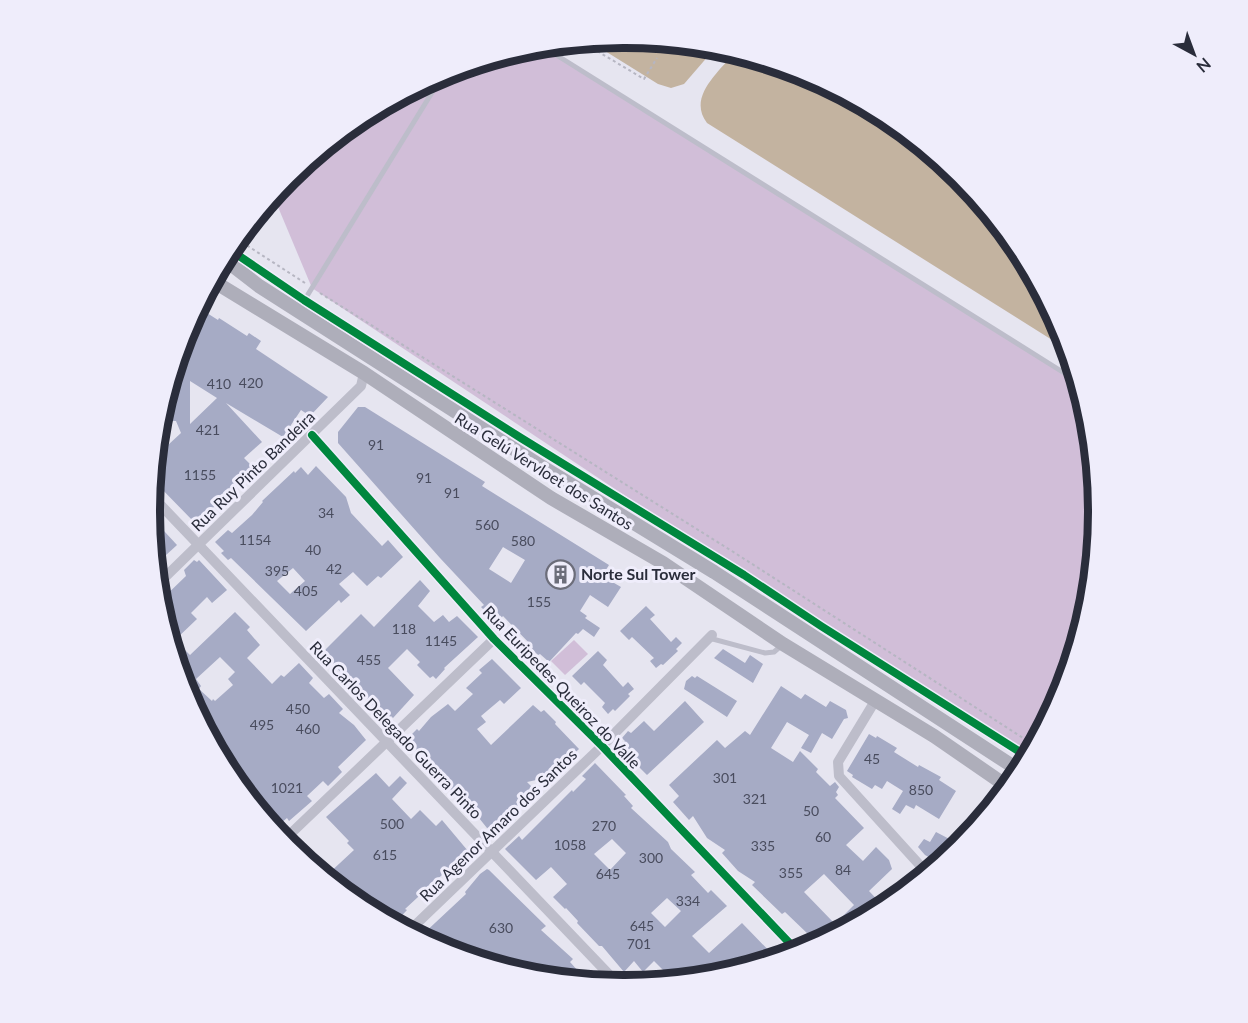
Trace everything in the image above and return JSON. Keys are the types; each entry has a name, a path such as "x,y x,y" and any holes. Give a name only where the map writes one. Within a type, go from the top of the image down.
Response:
{"main road":[{"name":"Rua Gelú Vervloet dos Santos","path":"232,265 258,286 538,465 714,572 1011,765"},
{"name":"Rua Gelú Vervloet dos Santos","path":"220,285 364,373 551,498 663,563 783,644 934,736 1000,782"}],"street":[{"name":"Rua Ruy Pinto Bandeira","path":"165,577 361,386 364,373"},
{"name":"Rua Euripedes Queiroz do Valle","path":"312,435 494,639 602,746 790,944"},
{"name":"Rua Carlos Delegado Guerra Pinto","path":"160,504 609,974"},
{"name":"Rua Agenor Amaro dos Santos","path":"415,925 602,746 710,637"},
{"path":"291,833 494,639"},
{"path":"875,701 838,762 838,776 921,867"}],"lane":[{"path":"555,53 1067,374"},
{"path":"298,310 434,89"},
{"path":"710,637 770,653 783,644"}],"path":[{"path":"595,49 644,78 657,58"},
{"path":"245,245 735,553 1027,740"}],"shaded area":[{"path":"601,49 654,49 708,56 684,84 671,88 658,84"},
{"path":"552,54 1067,375 1079,421 1087,481 1088,512 1084,572 1079,602 1063,660 1040,717 1017,756 312,288 277,205 296,184 318,163 366,126 419,96 475,73"},
{"path":"728,60 773,73 801,83 856,110 906,144 952,184 992,229 1040,306 1055,342 707,123 701,104 703,94"},
{"path":"574,640 588,654 565,675 551,661"}],"building":[{"path":"205,312 247,336 249,333 261,341 256,349 328,397 310,416 301,410 283,437 226,403 262,442 244,458 254,468 227,496 195,523 161,488 164,448 181,433 176,421 169,421 176,392","holes":["190,381 217,398 190,424"]},
{"path":"358,407 365,407 485,482 482,486 609,565 602,576 621,587 608,607 590,595 580,611 587,616 585,618 600,628 594,637 583,629 578,634 576,633 549,662 532,649 533,647 503,616 497,623 481,607 484,605 338,443 338,432","holes":["503,547 525,560 511,583 489,569"]},
{"path":"316,466 346,497 351,513 382,546 388,540 403,557 381,578 378,576 367,586 353,572 339,584 350,595 341,603 339,600 306,631 231,558 228,560 221,553 224,551 215,542 228,530 232,533 294,471 295,473 301,467 308,475","holes":["293,568 305,581 290,594 277,581"]},
{"path":"161,527 177,545 165,556 162,553"},
{"path":"194,560 197,562 199,560 227,590 212,603 207,597 191,613 197,619 178,637 168,594 186,576 184,570"},
{"path":"420,580 430,591 418,606 434,622 443,615 449,622 457,616 478,637 444,668 436,679 433,676 430,678 417,665 420,662 407,649 388,668 414,695 393,718 391,716 387,719 322,653 361,614 374,627"},
{"path":"646,606 655,615 650,619 671,642 676,637 682,643 676,649 678,651 663,665 656,668 650,661 654,658 632,637 629,640 620,631"},
{"path":"235,612 250,627 247,630 260,645 247,658 272,684 281,675 284,677 299,663 313,678 309,683 324,698 329,694 343,709 339,713 354,725 366,740 338,767 342,772 328,786 323,781 307,796 312,801 289,821 287,818 281,823 256,794 239,769 208,717 180,646 190,655","holes":["220,657 235,672 228,679 233,685 215,701 199,689 201,686 196,679"]},
{"path":"723,649 745,663 750,655 763,664 753,683 714,658"},
{"path":"598,651 607,660 603,665 623,687 628,682 634,689 615,711 613,709 608,714 602,707 605,703 584,682 581,685 572,676"},
{"path":"492,659 521,688 504,704 500,700 481,716 486,722 477,729 491,745 533,705 541,712 544,710 579,749 550,777 527,782 532,787 516,802 519,805 491,833 475,813 472,813 404,742 448,704 455,711 473,694 466,688 482,673 479,670"},
{"path":"692,676 695,678 697,676 737,701 727,717 684,689 686,681"},
{"path":"781,686 801,699 805,694 826,707 830,701 846,710 848,718 844,719 832,739 822,733 811,753 801,748 809,735 787,722 771,748 793,762 800,751 818,769 816,772 830,786 835,782 839,787 835,798 864,828 846,845 863,861 876,847 889,860 892,869 869,891 877,900 835,924 854,905 824,874 804,892 835,924 815,933 813,931 809,935 785,912 782,914 752,885 755,882 738,871 722,853 725,850 707,838 693,816 689,820 673,802 679,796 669,785 717,740 725,748 745,731 750,735"},
{"path":"685,701 704,722 647,775 619,747 625,741 622,738 628,731 631,733 644,721 654,731"},
{"path":"869,734 897,748 894,752 918,767 919,765 941,777 939,780 956,791 939,819 916,805 914,809 906,805 900,814 892,809 903,791 887,781 882,789 875,785 872,789 852,777 853,775 847,771"},
{"path":"595,763 626,795 624,796 633,806 631,808 668,842 671,849 695,872 691,875 708,893 711,890 727,906 692,936 709,953 742,923 769,951 714,966 666,973 654,961 643,972 634,961 624,972 602,946 599,946 566,908 553,897 567,884 551,867 536,880 505,849 519,836 522,840 586,779 582,776","holes":["612,839 626,853 610,870 594,854","667,898 681,911 665,927 651,913"]},
{"path":"376,773 389,787 400,776 407,783 392,799 411,819 420,810 436,826 442,820 468,851 405,909 407,910 400,917 366,897 332,871 354,850 347,843 349,841 326,817"},
{"path":"936,832 951,840 931,859 918,847 924,839 930,842"},
{"path":"489,870 546,926 541,930 573,959 570,962 579,973 504,959 447,940 427,931 466,894 465,892 480,874"}],"cycle path":[{"path":"238,255 304,300 521,438 744,575 1020,752"},
{"path":"312,435 494,639 602,746 790,944"}],"place":[{"name":"Norte Sul Tower","path":"560,574"}]}
